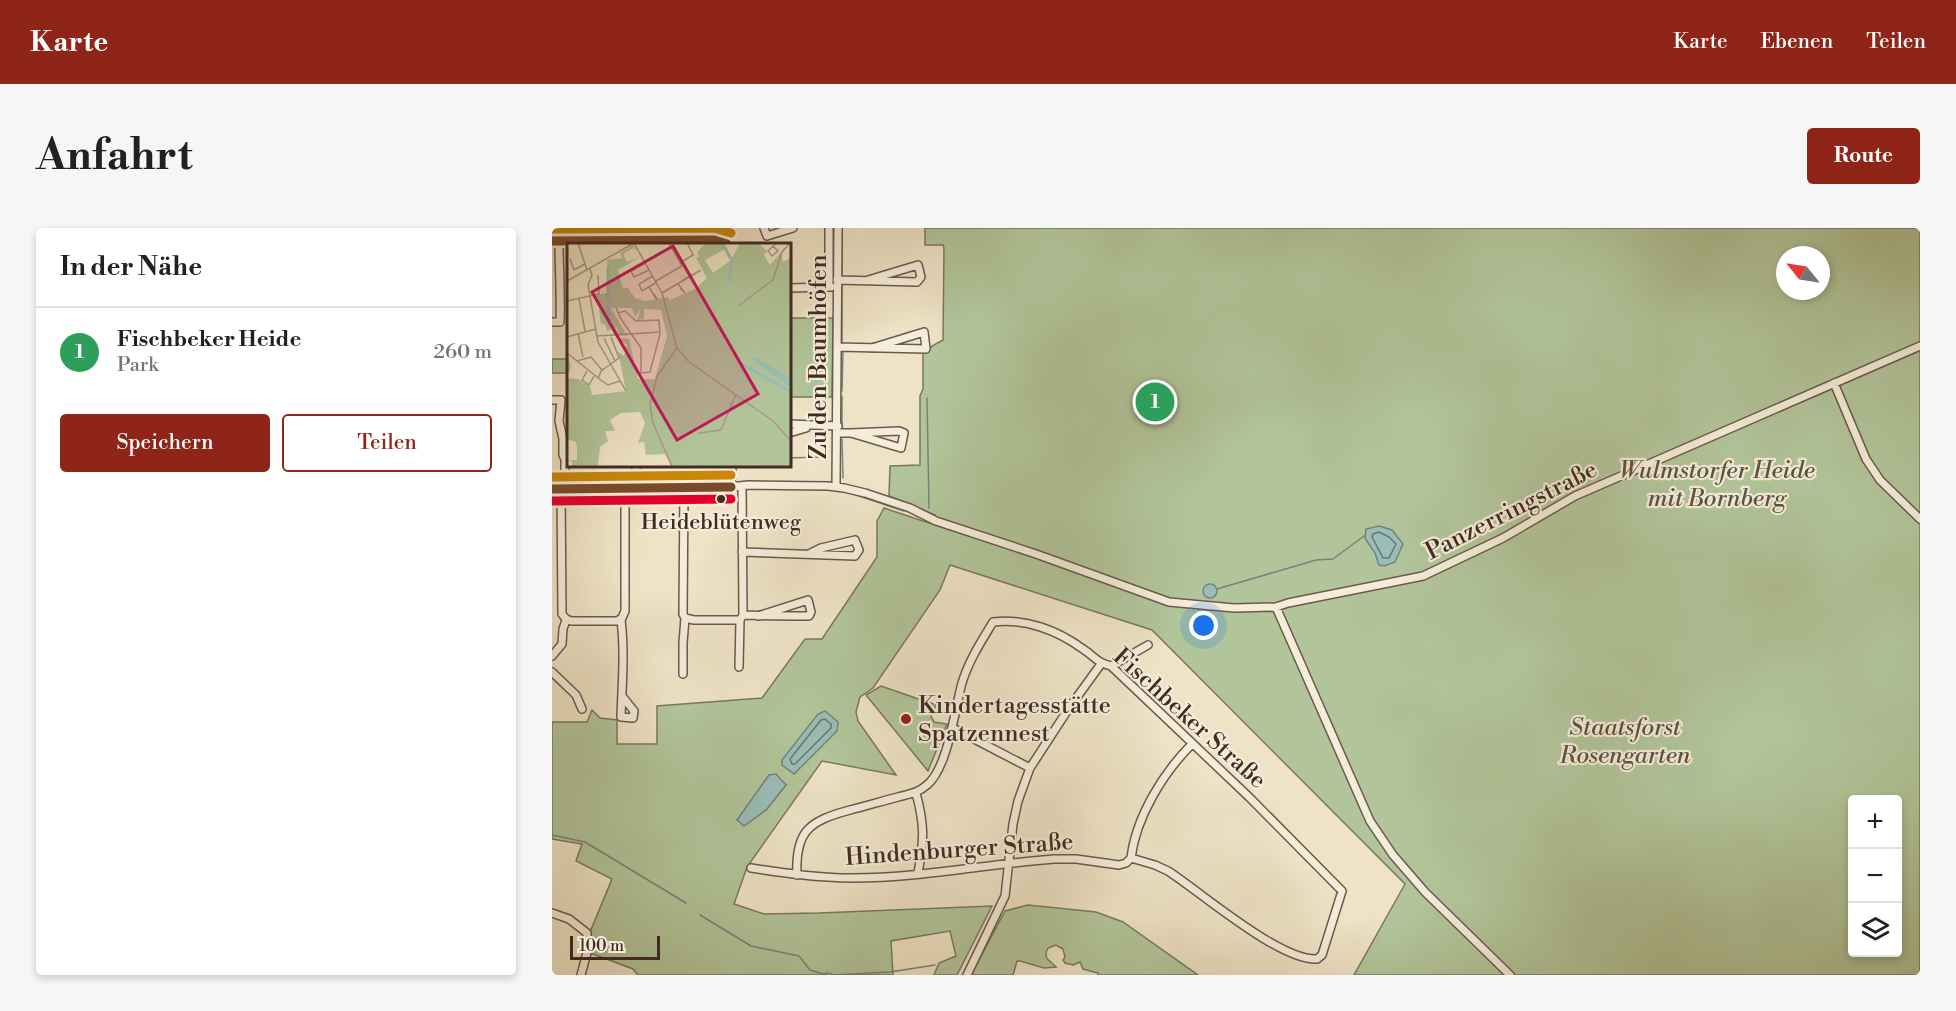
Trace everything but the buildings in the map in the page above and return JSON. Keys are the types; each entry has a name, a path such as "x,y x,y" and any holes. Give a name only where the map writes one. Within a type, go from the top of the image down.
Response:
{"street":[{"path":"575,228 575,241"},
{"path":"634,242 638,228"},
{"path":"699,228 699,240"},
{"path":"764,228 767,236 793,228"},
{"name":"Zu den Baumhöfen","path":"829,228 835,285 837,347 836,487"},
{"name":"Zu den Baumhöfen","path":"835,285 838,228"},
{"path":"552,322 560,322 561,280 555,273 555,241 699,240 724,243"},
{"path":"790,288 868,280 918,265 921,277 918,282 868,280"},
{"path":"552,314 560,303"},
{"path":"837,347 872,348 926,349 924,333 872,348"},
{"name":"Panzerringstraße","path":"836,487 910,508 936,521 1169,602 1234,608 1276,607 1423,576 1503,538 1575,496 1920,346"},
{"path":"1834,383 1866,459 1880,480 1920,519"},
{"path":"552,400 561,400 559,421 563,439 562,455 565,459 561,611 566,620 562,644 552,656"},
{"path":"552,415 559,421"},
{"path":"790,424 838,430 901,448 904,434 899,431 851,433"},
{"path":"790,433 815,426"},
{"path":"635,489 636,466"},
{"path":"731,487 732,466"},
{"path":"739,667 742,486"},
{"path":"552,489 836,487"},
{"path":"683,674 684,488"},
{"path":"622,696 621,620 625,611 625,489"},
{"path":"742,552 855,556 859,550 855,540 821,548 811,553"},
{"path":"685,618 694,620 808,616 811,612 808,600 758,616"},
{"path":"1276,607 1370,821 1393,855 1425,892 1510,975"},
{"path":"566,620 621,620"},
{"name":"Fischbeker Straße","path":"953,728 958,699 967,670 975,650 993,622 1010,620 1047,628 1075,643 1101,664 1111,666 1249,797 1342,891"},
{"path":"1111,666 1148,645"},
{"path":"967,975 1005,896 1013,824 1018,801 1030,768 1052,732 1101,664"},
{"path":"552,672 576,695 582,709"},
{"path":"797,875 796,856 809,828 817,821 834,814 916,793 929,784 936,773 953,728 1030,768"},
{"path":"1131,858 1138,830 1155,793 1170,769 1192,744"},
{"path":"916,793 924,842 918,873"},
{"name":"Hindenburger Straße","path":"751,868 797,875 852,878 1021,861 1076,859 1119,865 1131,858 1168,871 1268,942 1289,954 1308,960 1317,959 1322,955 1342,891"},
{"path":"552,913 569,919 587,933 588,949 581,975"}],"green space":[{"path":"925,228 1920,228 1920,975 1354,975 1405,884 1152,630 950,565 940,590 873,688 860,697 856,712 858,721 896,775 822,761 747,867 734,904 764,914 992,906 957,975 934,975 939,963 956,956 950,931 891,941 893,975 826,973 825,975 638,975 633,969 590,953 590,932 612,879 576,861 582,844 552,839 552,722 587,722 592,710 600,718 617,720 617,744 657,744 657,706 762,698 805,639 822,639 877,557 877,521 884,508 932,524 935,515 889,496 890,466 920,465 920,396 923,389 923,353 943,340 943,245 925,245","holes":["1423,576 1424,579 1277,609 1243,611 1198,609 1197,606 1276,607","769,775 786,785 766,810 738,820"]},
{"path":"790,318 833,318 832,397 790,397"},
{"path":"552,359 567,359 567,373 552,373"},
{"path":"881,686 936,705 931,716 934,722 947,724 928,771 866,695"},
{"path":"1028,905 1096,912 1123,922 1198,975 1098,975 1098,973 1083,969 1080,962 1073,965 1065,963 1063,949 1056,945 1048,948 1046,955 1056,967 1044,968 1017,961 1013,975 971,975 1005,911"}],"water":[{"path":"1379,526 1392,530 1403,544 1395,562 1384,566 1379,565 1375,553 1365,538 1366,529"},
{"path":"1207,584 1213,584 1217,591 1213,598 1207,598 1203,594 1203,588"},
{"path":"825,711 838,722 837,731 794,774 782,765 782,760 818,714"},
{"path":"776,774 786,785 766,810 744,826 737,820 769,775"}],"waterway":[{"path":"842,228 842,273"},
{"path":"842,285 842,344"},
{"path":"842,391 843,352"},
{"path":"842,396 842,428"},
{"path":"927,398 929,508"},
{"path":"842,439 843,478"},
{"path":"790,458 821,457"},
{"path":"850,493 904,511"},
{"path":"1217,589 1316,560 1333,559 1364,536"},
{"path":"552,835 585,842 686,903"},
{"path":"700,915 751,946 799,956 810,970 827,975"},
{"path":"834,975 890,972 935,965"}],"transit line":[{"path":"552,229 714,228 731,233"},
{"path":"552,241 714,240 724,243"},
{"path":"552,477 731,475"},
{"path":"552,489 731,487"},
{"path":"552,501 731,499"}],"place":[{"name":"Fischbeker Heide","path":"1155,402"},
{"name":"Heideblütenweg","path":"721,499"},
{"name":"Kindertagesstätte Spatzennest","path":"906,719"}],"park label":[{"name":"Wulmstorfer Heide mit Bornberg","path":"1717,484"},
{"name":"Staatsforst Rosengarten","path":"1625,741"}]}
